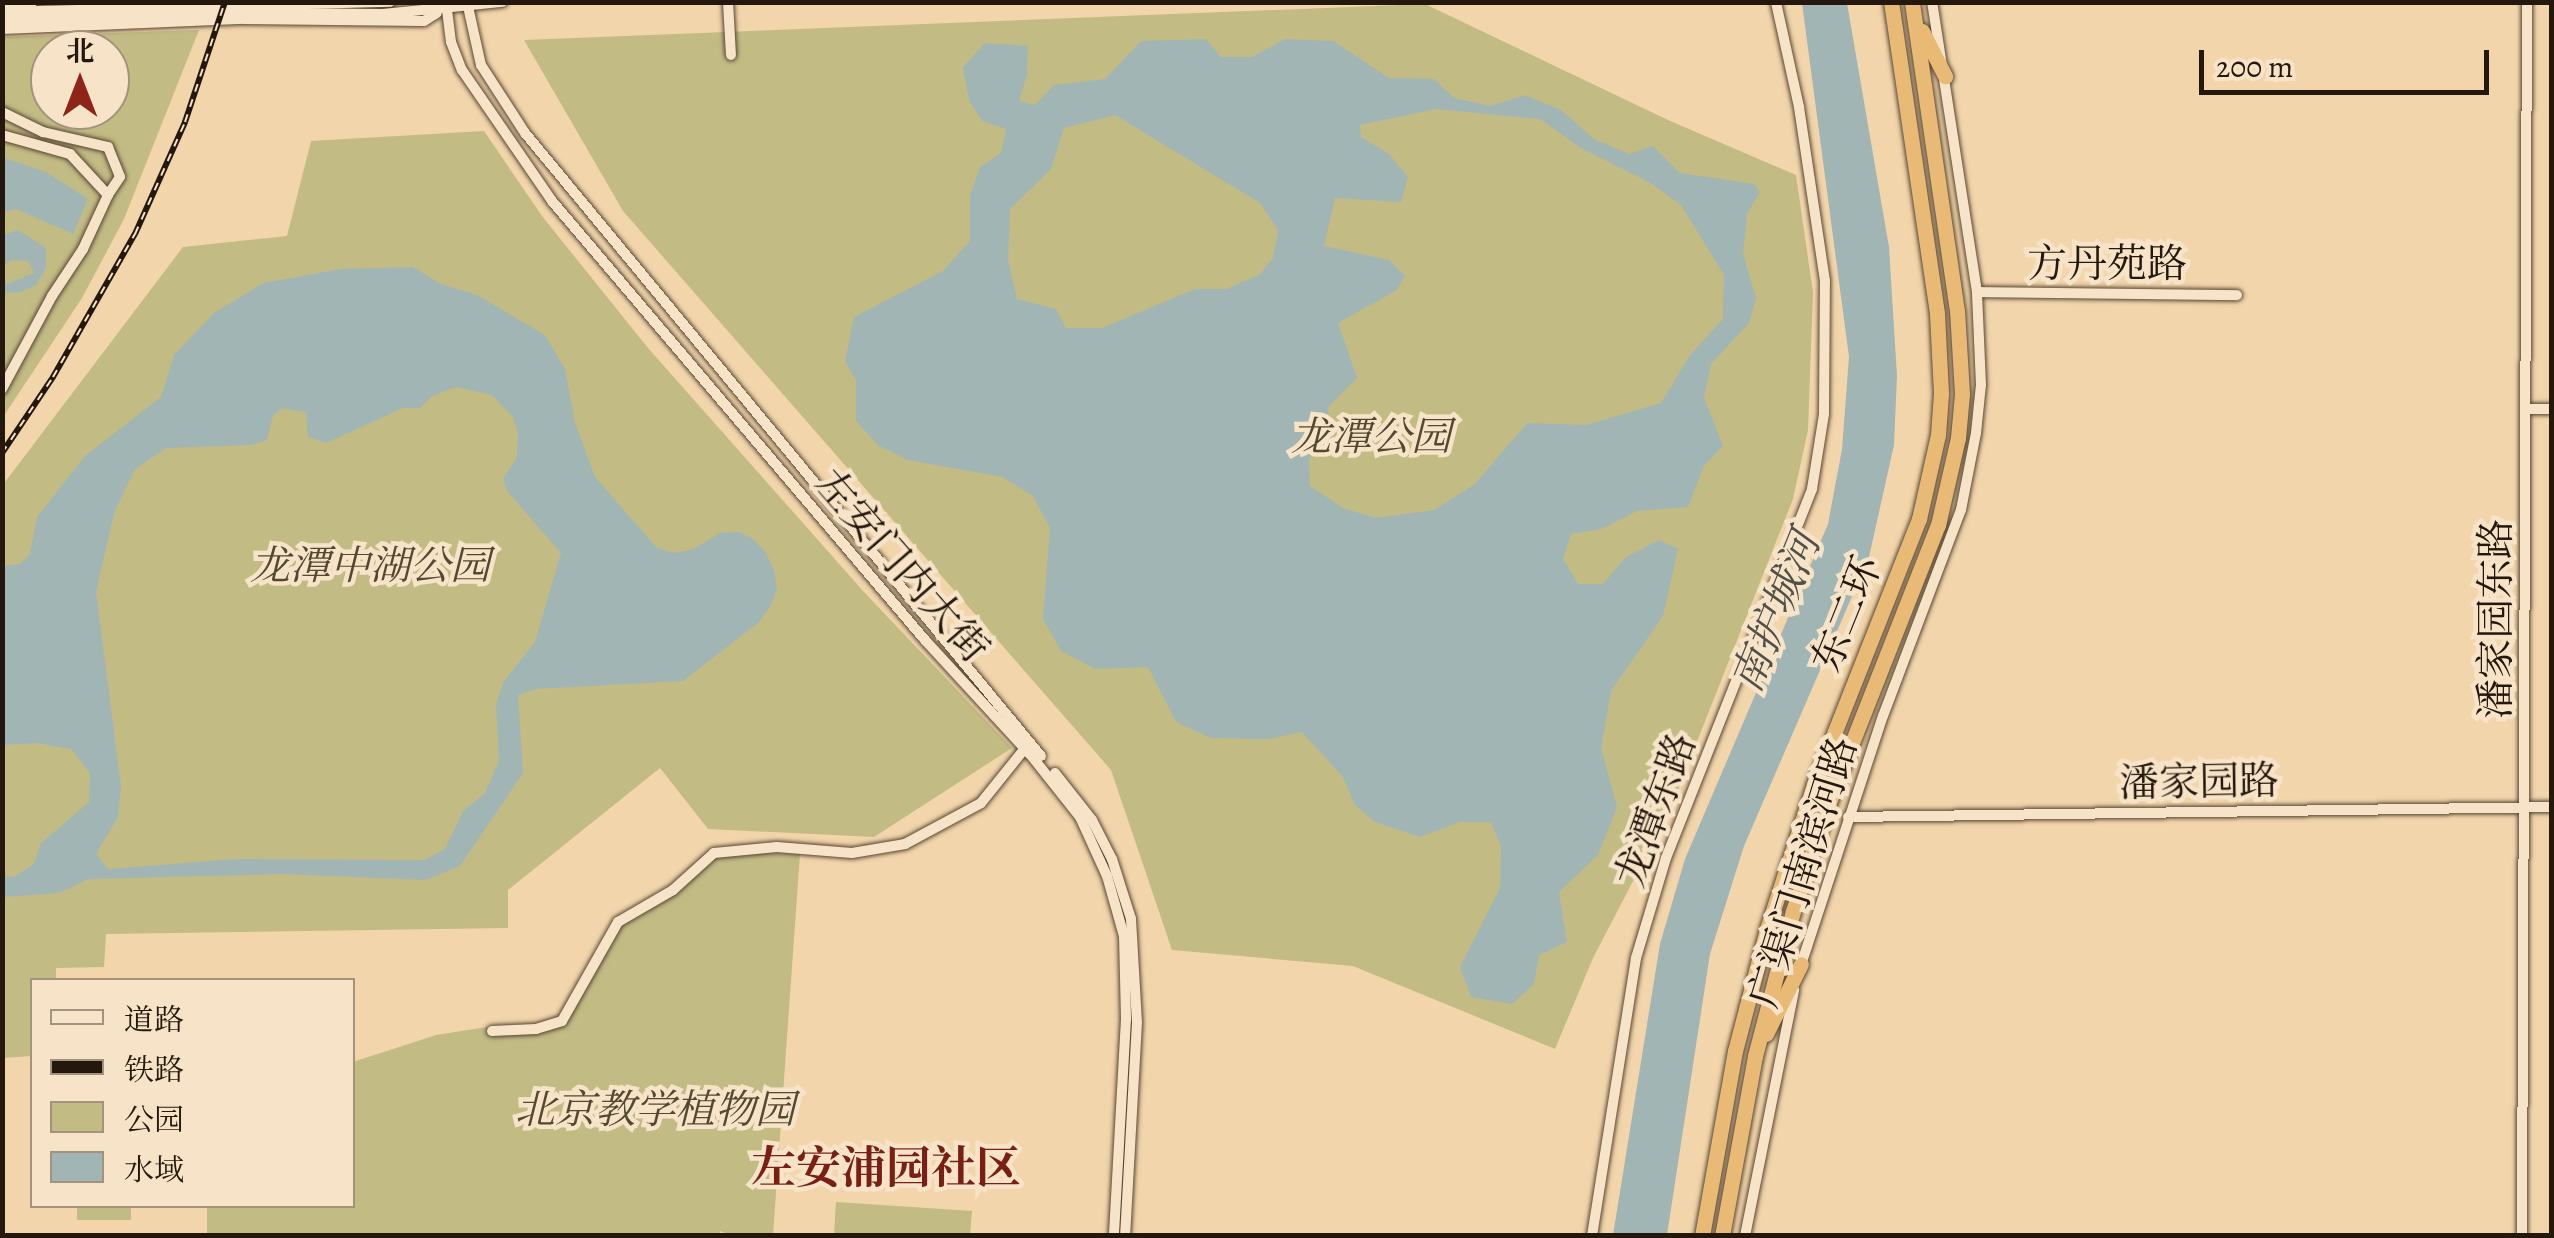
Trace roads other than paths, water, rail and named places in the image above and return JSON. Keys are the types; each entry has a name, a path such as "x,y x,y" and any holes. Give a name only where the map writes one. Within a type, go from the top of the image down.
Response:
{"highway":[{"name":"东二环","path":"1702,1236 1735,1051 1767,929 1814,784 1919,519 1938,435 1942,393 1937,313 1891,2"},
{"name":"东二环","path":"1722,1236 1755,1056 1793,911 1834,791 1938,525 1958,438 1962,394 1957,311 1913,10"},
{"path":"1913,10 1945,76"},
{"path":"1755,1056 1801,964"}],"street":[{"path":"2,4 33,2"},
{"path":"2,12 390,2"},
{"path":"428,2 502,2"},
{"path":"728,2 731,55"},
{"name":"龙潭东路","path":"1592,1236 1636,958 1666,858 1812,489 1824,414 1824,281 1799,107 1776,2"},
{"name":"广渠门南滨河路","path":"1745,1236 1777,1060 1801,964 1848,817 1928,605 1970,475 1981,384 1976,292 1932,2"},
{"name":"潘家园东路","path":"2522,1236 2526,2"},
{"path":"2,20 197,12 384,14 444,4"},
{"path":"2,29 244,19 424,22 444,4"},
{"name":"左安门内大街","path":"444,4 451,42 474,92 552,201 924,640 1028,746 1080,818 1122,923 1126,1018 1114,1236"},
{"name":"左安门内大街","path":"467,4 481,65 525,134 1092,820 1112,859 1131,919 1137,1022 1125,1236"},
{"path":"2,112 43,132 108,147 120,177 2,389"},
{"path":"2,135 70,154 108,195"},
{"name":"方丹苑路","path":"1976,292 2237,295"},
{"path":"2526,409 2552,409"},
{"path":"492,1031 536,1029 562,1021 618,922 673,890 714,853 777,846 852,853 905,844 981,804 1028,746"},
{"name":"潘家园路","path":"1848,817 2552,807"}],"water":[{"path":"1802,3 1847,3 1889,247 1897,376 1894,445 1869,557 1744,846 1710,954 1667,1235 1613,1235 1660,944 1685,859 1828,524 1842,449 1849,357"},
{"path":"1206,39 1221,57 1252,57 1285,39 1333,41 1389,78 1434,79 1454,98 1491,106 1525,95 1561,110 1594,139 1629,154 1653,146 1680,173 1754,184 1760,192 1747,214 1743,254 1756,298 1749,323 1711,364 1704,398 1723,446 1704,466 1688,507 1637,511 1601,529 1571,534 1563,559 1578,584 1603,584 1626,557 1659,540 1678,549 1663,616 1611,691 1601,748 1617,807 1598,855 1559,892 1567,942 1539,955 1534,984 1512,1004 1471,997 1460,967 1500,888 1501,847 1491,822 1460,822 1420,837 1375,822 1355,805 1343,777 1302,732 1269,739 1211,738 1176,722 1148,667 1095,669 1061,651 1043,619 1050,528 1033,496 1002,477 908,460 879,446 856,421 856,380 845,361 854,317 943,271 970,241 970,196 980,167 1001,153 1006,129 982,121 969,100 963,67 985,43 1028,46 1027,75 1019,101 1035,105 1054,85 1105,79 1141,41","holes":["1436,109 1540,119 1581,148 1649,182 1681,205 1724,275 1723,319 1690,355 1661,403 1586,425 1527,423 1475,484 1434,510 1376,518 1343,508 1310,486 1309,458 1331,442 1328,407 1357,378 1338,323 1397,290 1405,276 1389,260 1324,246 1335,198 1401,202 1408,177 1389,154 1361,137 1360,125","1115,115 1260,203 1278,230 1273,258 1259,275 1226,289 1195,289 1102,328 1066,328 1056,309 1017,299 1008,260 1010,209 1051,169 1064,128"]},
{"path":"2,157 46,172 88,199 73,234 16,209 3,212"},
{"path":"18,230 46,248 46,268 36,285 18,293 3,292 3,281 7,284 34,273 28,261 11,260 3,266 3,235"},
{"path":"413,267 441,284 477,295 545,335 565,369 575,423 595,477 657,548 674,553 694,549 720,533 739,532 753,539 774,570 777,589 770,607 758,623 683,681 536,689 518,695 523,773 460,866 425,880 283,874 89,879 59,893 3,897 3,876 14,877 34,864 41,843 89,802 90,773 71,749 37,743 3,745 3,566 20,564 30,554 37,517 85,456 161,397 174,355 214,313 263,283 341,269","holes":["456,387 492,395 512,416 518,432 517,457 503,479 507,491 561,553 535,642 504,681 496,704 499,761 485,793 463,811 445,849 425,860 236,859 108,869 96,854 118,817 121,786 96,592 114,513 135,469 166,448 252,445 267,440 273,416 282,408 306,412 308,437 326,443 403,408 420,408 432,396"]}],"railway":[{"path":"2,453 53,377 135,234 185,122 225,2"}],"district":[{"name":"左安浦园社区","path":"886,1169"}],"park label":[{"name":"龙潭公园","path":"1371,437"},
{"name":"龙潭中湖公园","path":"370,566"},
{"name":"北京教学植物园","path":"655,1110"}],"water label":[{"name":"南护城河","path":"1776,612"}]}
